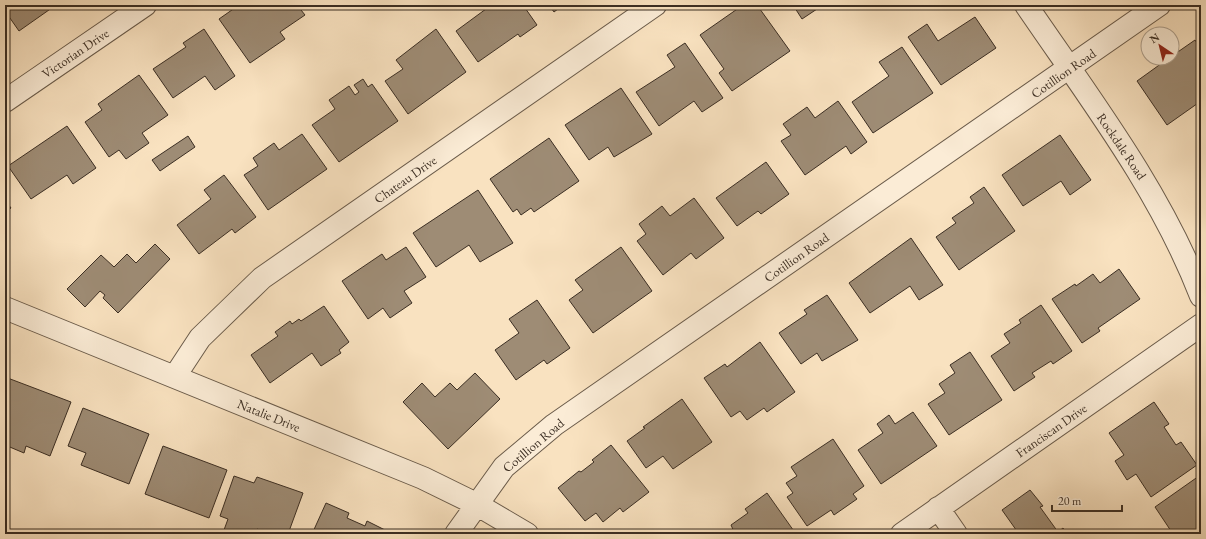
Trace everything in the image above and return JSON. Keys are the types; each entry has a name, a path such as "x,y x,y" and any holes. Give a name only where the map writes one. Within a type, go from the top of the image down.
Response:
{"street":[{"name":"Chateau Drive","path":"175,376 200,338 262,278 655,5"},
{"name":"Rockdale Road","path":"1026,5 1146,182 1190,267 1201,296"},
{"name":"Cotillion Road","path":"456,534 476,504 504,467 554,425 1160,5"},
{"name":"Victorian Drive","path":"5,101 141,6"},
{"name":"Natalie Drive","path":"5,308 423,478 476,504 527,534"},
{"name":"Franciscan Drive","path":"902,534 1201,326"},
{"path":"938,508 956,534"}],"building":[{"path":"5,5 56,5 19,31 5,11"},
{"path":"239,5 241,7 244,5 297,5 305,15 280,32 285,39 250,63 219,19"},
{"path":"489,5 523,5 537,25 520,37 518,34 478,62 456,31 490,6"},
{"path":"549,5 563,5 554,12"},
{"path":"743,5 757,5 790,51 732,91 719,73 724,69 700,35"},
{"path":"793,5 823,5 802,19"},
{"path":"975,17 996,48 941,85 908,37 927,24 938,41"},
{"path":"204,29 235,76 215,90 205,76 173,98 153,69 186,47 183,43"},
{"path":"436,29 466,72 408,114 385,81 403,69 396,60"},
{"path":"1195,40 1201,49 1201,101 1167,125 1137,81 1158,66 1180,66 1180,50"},
{"path":"685,43 723,98 702,112 694,101 659,126 636,92 675,67 667,55"},
{"path":"902,47 933,93 873,133 852,102 889,76 879,62"},
{"path":"139,75 168,115 142,133 149,143 126,159 119,150 109,157 85,122 102,110 98,104"},
{"path":"363,79 368,87 372,84 398,121 339,162 312,125 335,109 329,100 349,86 355,95 359,92 354,85"},
{"path":"621,88 652,134 614,157 608,147 589,160 565,125"},
{"path":"838,101 867,142 851,154 846,146 805,175 781,141 791,135 783,124 807,107 815,118"},
{"path":"67,126 96,168 73,184 67,175 31,199 8,166"},
{"path":"302,134 327,169 268,210 244,175 258,166 253,158 274,143 279,150"},
{"path":"1060,135 1091,180 1070,195 1061,181 1023,206 1002,175"},
{"path":"188,136 195,147 160,171 152,160"},
{"path":"549,138 579,181 534,212 531,208 521,215 517,209 513,212 490,179"},
{"path":"766,162 789,194 761,214 758,211 737,226 716,198"},
{"path":"224,175 256,217 235,233 232,229 199,254 177,225 211,199 204,190"},
{"path":"984,187 1015,231 959,270 936,237 956,223 952,218 974,203 970,197"},
{"path":"478,190 513,243 480,262 469,245 436,267 413,233"},
{"path":"694,198 724,238 696,259 691,253 663,275 637,241 646,234 639,224 662,206 670,216"},
{"path":"5,200 11,208 5,212"},
{"path":"911,238 943,285 919,300 910,286 870,313 849,283"},
{"path":"155,244 170,259 118,313 103,298 105,295 100,291 85,307 67,289 101,255 114,267 127,254 136,263"},
{"path":"406,247 426,277 404,291 412,303 390,318 383,308 368,319 342,281 382,254 386,260"},
{"path":"621,247 652,291 593,333 569,300 583,290 575,280"},
{"path":"1119,269 1140,299 1098,328 1100,331 1082,343 1052,299 1075,284 1076,286 1093,274 1100,283"},
{"path":"827,295 858,340 822,361 817,353 801,364 779,333 807,314 804,310"},
{"path":"537,300 570,348 547,364 544,360 516,380 495,350 519,333 509,319"},
{"path":"1041,305 1072,351 1053,364 1051,361 1032,373 1035,377 1014,391 991,356 1010,343 1004,334 1021,323 1019,320"},
{"path":"324,306 349,342 339,350 341,353 321,366 312,353 270,383 251,355 278,336 275,332 290,321 292,324 299,319 301,321"},
{"path":"760,342 795,392 767,412 764,408 747,420 740,411 731,417 704,378 725,364 727,367"},
{"path":"970,352 1002,400 949,435 928,404 945,393 939,384 955,373 950,365"},
{"path":"475,373 500,399 448,449 403,402 422,383 435,397 450,383 457,390"},
{"path":"5,377 71,402 50,456 26,446 24,453 5,445"},
{"path":"682,399 712,442 673,469 663,456 646,468 627,441 645,428 643,427"},
{"path":"1154,402 1169,424 1164,427 1176,445 1181,442 1197,465 1151,497 1136,474 1127,480 1115,461 1124,455 1109,433"},
{"path":"83,408 149,434 129,484 81,465 86,453 68,446"},
{"path":"913,412 937,446 881,484 858,450 883,433 877,424 889,415 895,424"},
{"path":"833,439 864,486 853,494 857,499 834,515 831,510 807,526 787,497 793,493 786,483 797,476 791,467"},
{"path":"611,445 649,492 623,512 620,508 603,522 596,513 585,521 558,488 579,471 581,472 594,462 592,460"},
{"path":"163,446 227,470 209,518 145,494"},
{"path":"234,476 254,483 257,477 303,493 288,534 271,534 257,529 255,534 235,534 224,530 228,519 220,516"},
{"path":"1199,476 1201,478 1201,534 1173,534 1155,507"},
{"path":"1030,490 1043,506 1040,507 1058,532 1063,528 1068,534 1019,534 1002,510"},
{"path":"767,493 796,534 735,534 731,525 748,513 745,509"},
{"path":"326,503 349,513 347,518 365,526 367,521 393,534 312,534"}]}
